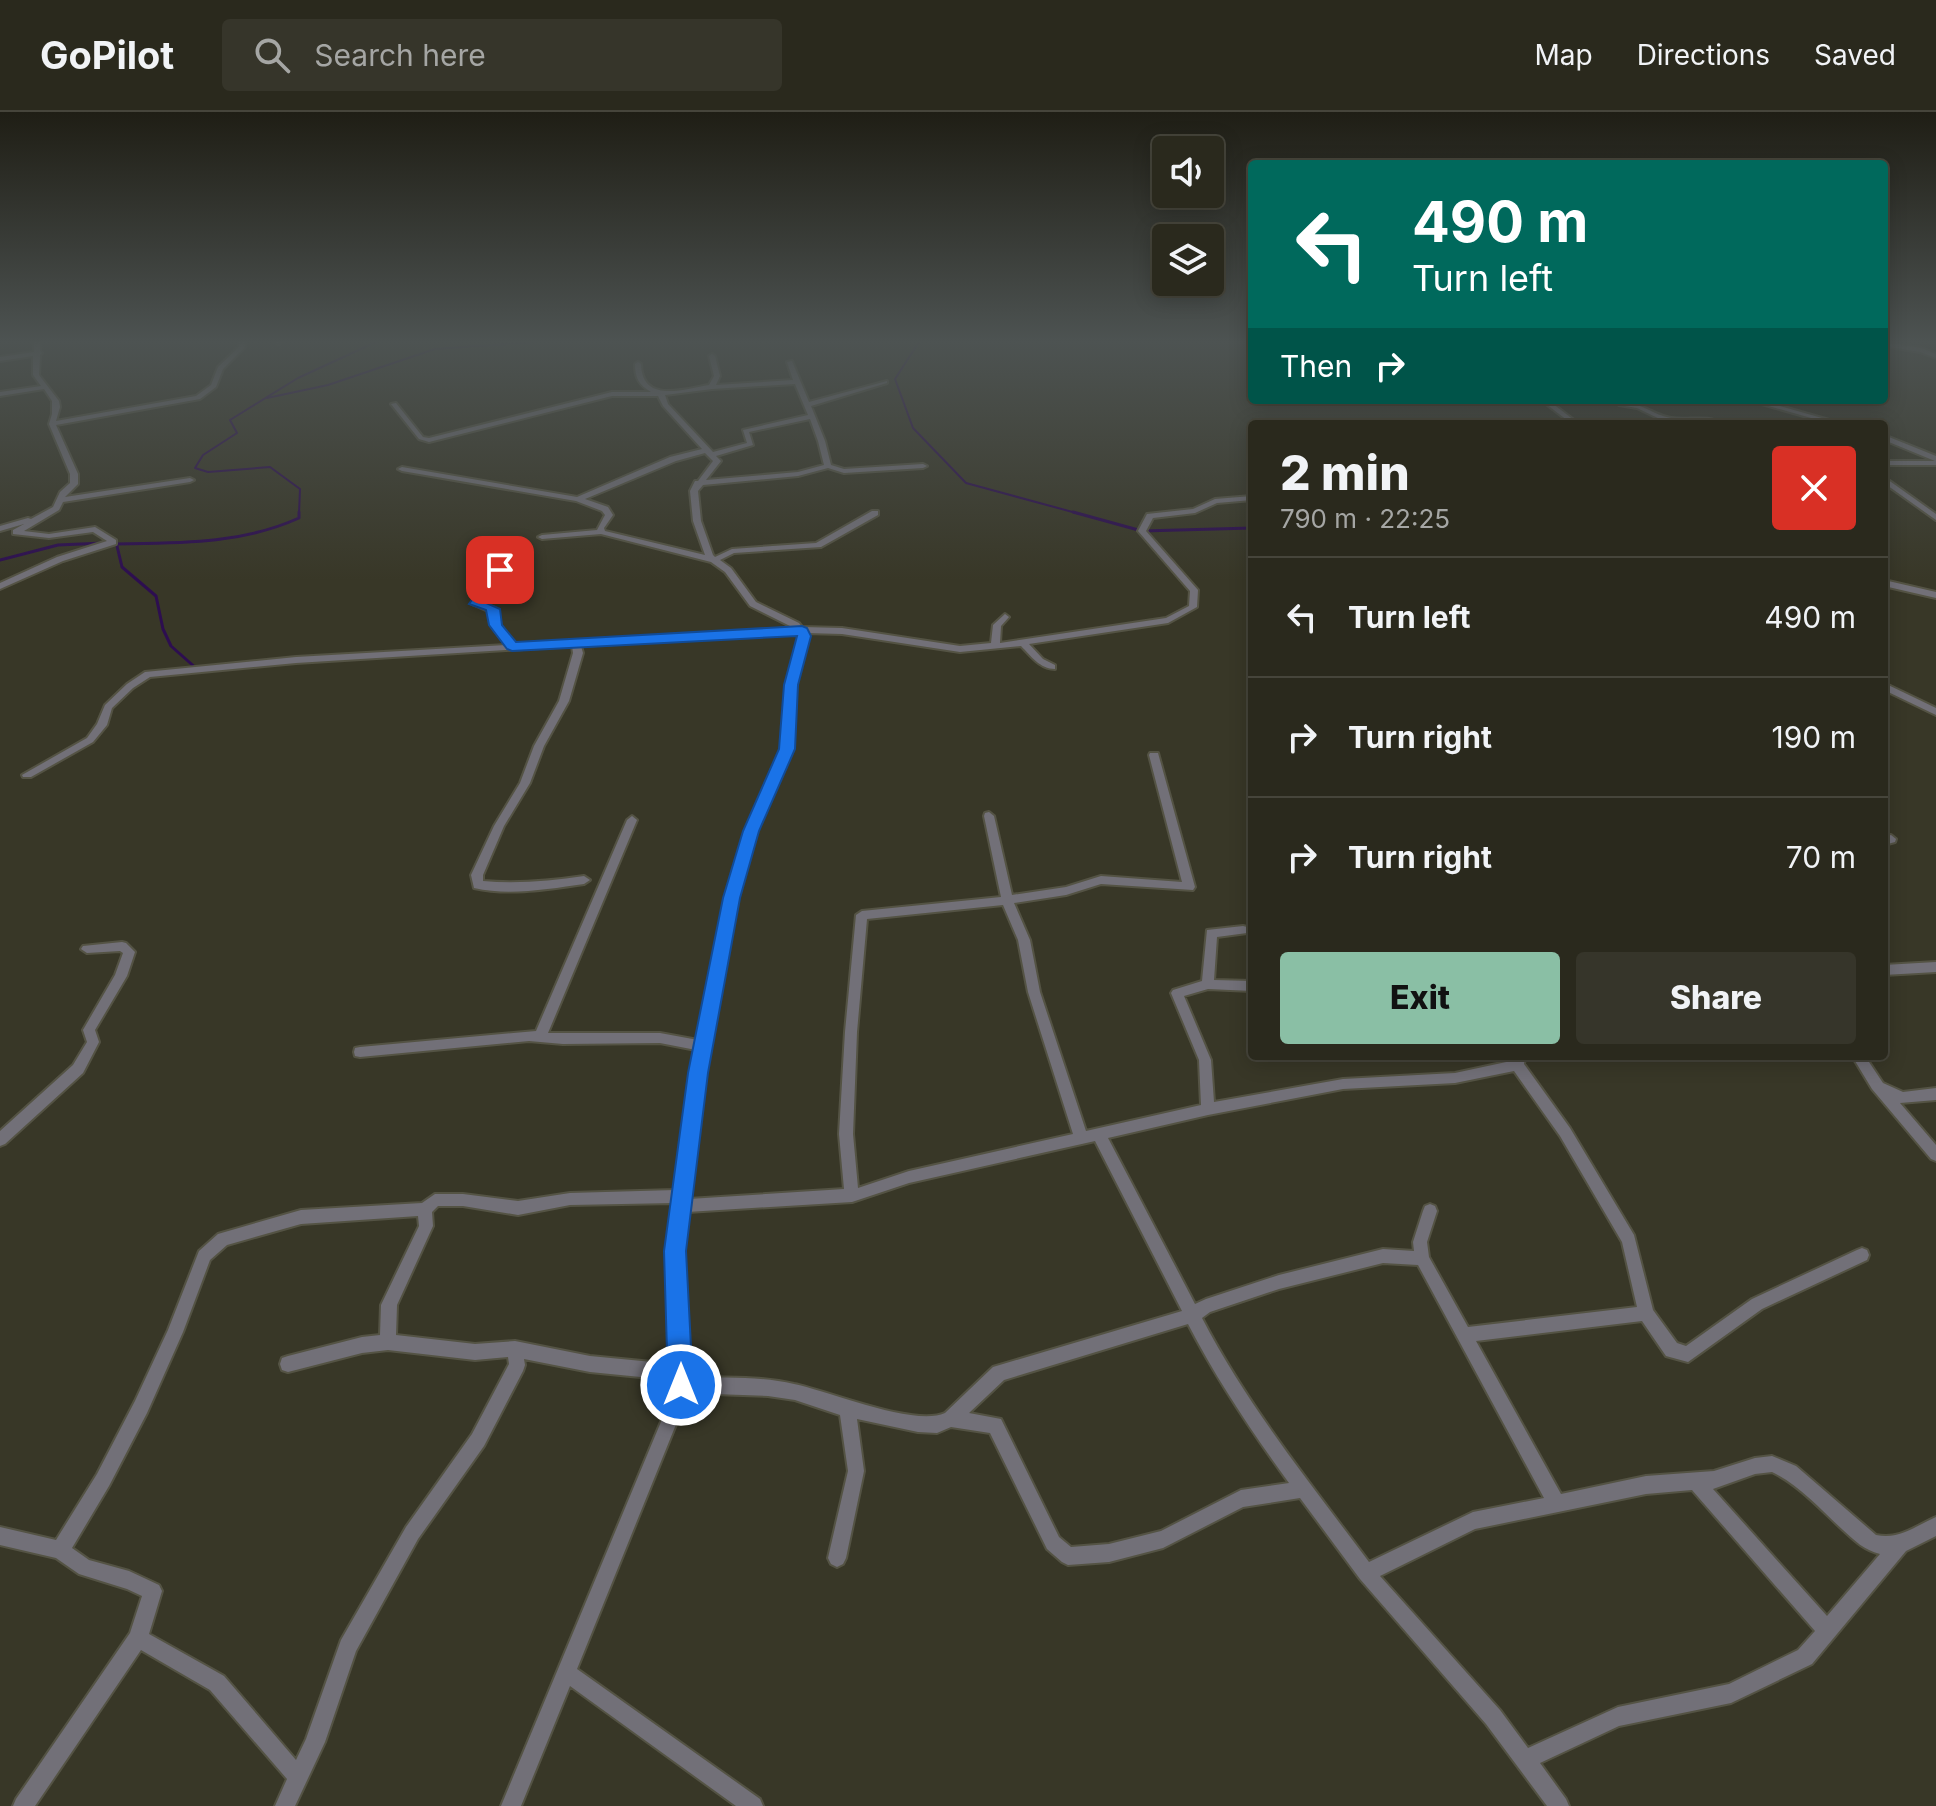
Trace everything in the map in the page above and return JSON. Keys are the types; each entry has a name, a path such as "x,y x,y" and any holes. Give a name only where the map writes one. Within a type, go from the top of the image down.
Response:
{"street":[{"path":"0,529 56,508 74,484 74,474 53,421"},
{"path":"52,424 69,421"},
{"path":"408,421 421,438 429,440 504,421"},
{"path":"680,421 712,457"},
{"path":"578,499 597,494 673,459 712,457 749,446 752,440 744,433 752,428 789,421"},
{"path":"812,421 824,446 828,466"},
{"path":"1888,439 1936,461"},
{"path":"712,457 694,494 697,521 708,553 728,570 753,604 802,630"},
{"path":"1888,463 1936,461"},
{"path":"702,483 798,474 828,466 844,471 923,466"},
{"path":"402,469 578,499 605,509 608,520 600,528 601,532"},
{"path":"60,500 190,480"},
{"path":"1888,482 1936,518"},
{"path":"27,775 90,740 102,725 108,707 148,674 296,660 802,630 842,631 960,649 995,647 1168,620 1193,607 1194,590 1175,574 1162,551 1142,531 1150,516 1195,511 1215,501 1248,498"},
{"path":"542,537 601,532 715,560 724,554 745,549 815,546 875,513"},
{"path":"0,579 112,543 112,539 95,529 49,536 16,532 35,518"},
{"path":"512,647 496,625 495,612 491,607 476,604 494,576 516,559 516,549"},
{"path":"0,586 50,563"},
{"path":"1888,584 1936,595"},
{"path":"995,647 997,625 1005,617"},
{"path":"511,1806 671,1417 681,1379 675,1251 703,1046 731,898 751,831 787,749 791,685 803,643 802,630"},
{"path":"576,643 578,653 564,701 477,875 478,885 494,887 551,885 584,880"},
{"path":"1021,643 1040,661 1052,667"},
{"path":"1888,688 1936,712"},
{"path":"852,1196 846,1134 851,1032 862,915 1007,900 1066,891 1101,880 1189,887 1154,755"},
{"path":"989,816 1007,900 1024,940 1034,992 1082,1139"},
{"path":"540,1036 632,820"},
{"path":"1208,984 1211,933 1243,930"},
{"path":"0,1140 78,1069 93,1042 89,1030 121,976 129,952 122,946 87,949"},
{"path":"1888,970 1936,967"},
{"path":"1208,1109 1205,1060 1177,993 1208,984 1248,986"},
{"path":"360,1052 540,1036 563,1039 660,1038 703,1046"},
{"path":"1861,1060 1877,1085 1936,1155"},
{"path":"60,1550 92,1501 133,1425 204,1256 223,1239 301,1217 425,1209 435,1200 463,1200 518,1208 570,1199 680,1201 852,1196 909,1177 1208,1109 1343,1084 1455,1078 1518,1061 1565,1132 1629,1240 1646,1313 1672,1350 1688,1354 1757,1304 1862,1255"},
{"path":"1877,1085 1902,1098 1936,1094"},
{"path":"1100,1136 1231,1386 1366,1573 1527,1759 1559,1806"},
{"path":"388,1342 389,1305 426,1226 425,1209"},
{"path":"1430,1211 1420,1242 1422,1258 1443,1302 1465,1335 1557,1504"},
{"path":"288,1364 362,1345 388,1342 475,1352 515,1349 681,1379 795,1392 847,1409 937,1425 951,1419 999,1373 1192,1315 1206,1306 1279,1282 1383,1256 1422,1258"},
{"path":"1465,1335 1646,1313"},
{"path":"285,1806 299,1778 348,1647 412,1533 478,1440 517,1365 515,1349"},
{"path":"837,1558 856,1471 847,1409"},
{"path":"951,1419 995,1425 1053,1543 1068,1556 1109,1553 1163,1539 1241,1499 1304,1489"},
{"path":"1366,1573 1473,1521 1646,1485 1697,1483 1772,1464 1790,1472 1871,1543 1884,1548 1899,1546 1936,1526"},
{"path":"1697,1483 1827,1630"},
{"path":"0,1536 60,1550 85,1568 129,1580 153,1591 138,1638 23,1806"},
{"path":"1527,1759 1618,1717 1731,1693 1805,1657 1899,1546"},
{"path":"138,1638 217,1683 299,1778"},
{"path":"567,1673 753,1806"}],"waterway":[{"path":"231,421 237,433 203,455 195,468 208,472 270,467 300,489 299,514"},
{"path":"910,421 913,428 966,483 1080,514"},
{"path":"1073,512 1142,531 1248,528"},
{"path":"112,544 231,538 276,527 299,518 299,514"},
{"path":"0,560 58,545 104,543"},
{"path":"117,546 122,567 156,596 163,629 171,646 197,669"}],"route":[{"path":"500,570 476,604 491,607 495,612 496,625 512,647 802,630 804,636 792,678 787,749 780,772 751,831 731,898 698,1073 675,1251 681,1385"}]}
